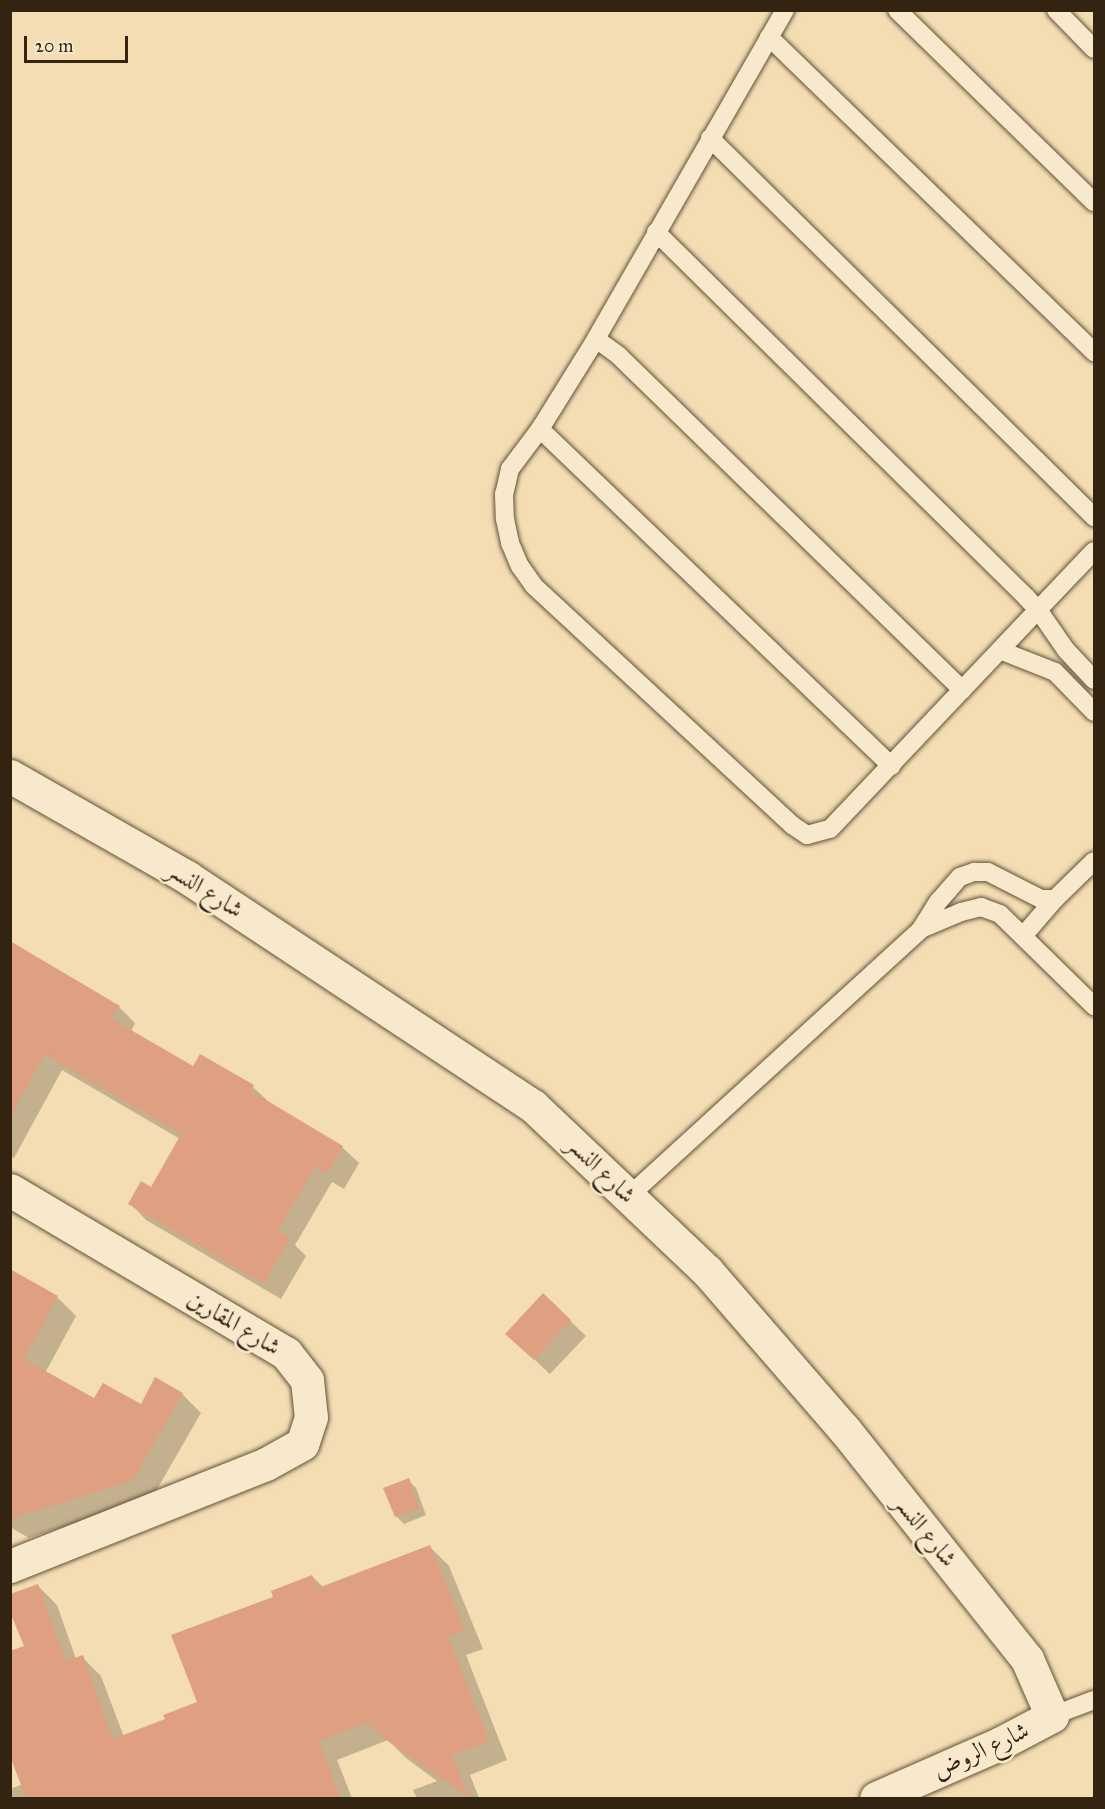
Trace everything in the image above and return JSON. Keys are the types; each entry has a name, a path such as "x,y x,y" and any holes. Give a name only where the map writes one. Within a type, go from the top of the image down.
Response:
{"street":[{"name":"شارع النسر","path":"10,776 188,877 533,1106 707,1271 844,1429 1027,1659 1052,1716"},
{"name":"شارع المقارين","path":"10,1190 286,1353 308,1380 311,1417 302,1444 266,1464 10,1566"},
{"name":"شارع الروض","path":"876,1798 999,1744 1052,1716"}],"lane":[{"path":"785,10 596,339 540,429 510,469 504,494 505,519 510,543 520,566 534,586 792,825 807,835 830,829 1095,551"},
{"path":"897,10 1095,202"},
{"path":"1056,10 1095,49"},
{"path":"769,37 1095,352"},
{"path":"710,138 1095,517"},
{"path":"656,232 1039,611 1066,650 1095,680"},
{"path":"596,339 619,356 963,690"},
{"path":"540,429 891,766"},
{"path":"1002,651 1054,672 1095,712"},
{"path":"1023,936 1055,899 1095,861"},
{"path":"629,1196 921,928 938,902 960,877 974,872 988,872 1041,899 1055,899"},
{"path":"921,928 961,912 981,907 1000,914 1095,1006"},
{"path":"1052,1716 1095,1701"}],"building":[{"path":"10,941 120,1006 112,1019 193,1066 200,1054 254,1085 251,1091 343,1146 327,1174 315,1167 278,1231 290,1238 264,1284 128,1204 141,1181 151,1187 181,1134 45,1054 10,1117"},
{"path":"10,1269 58,1296 24,1359 94,1398 103,1383 141,1404 155,1377 183,1393 133,1480 10,1519"},
{"path":"543,1293 571,1320 534,1360 505,1334"},
{"path":"409,1478 420,1508 395,1517 383,1488"},
{"path":"430,1545 465,1630 448,1636 489,1741 452,1755 469,1798 385,1739 367,1722 319,1741 341,1798 26,1798 10,1756 10,1651 24,1646 10,1612 10,1594 38,1584 66,1661 83,1655 113,1739 165,1719 163,1715 197,1702 171,1635 273,1597 271,1591 312,1575 318,1588"}]}
